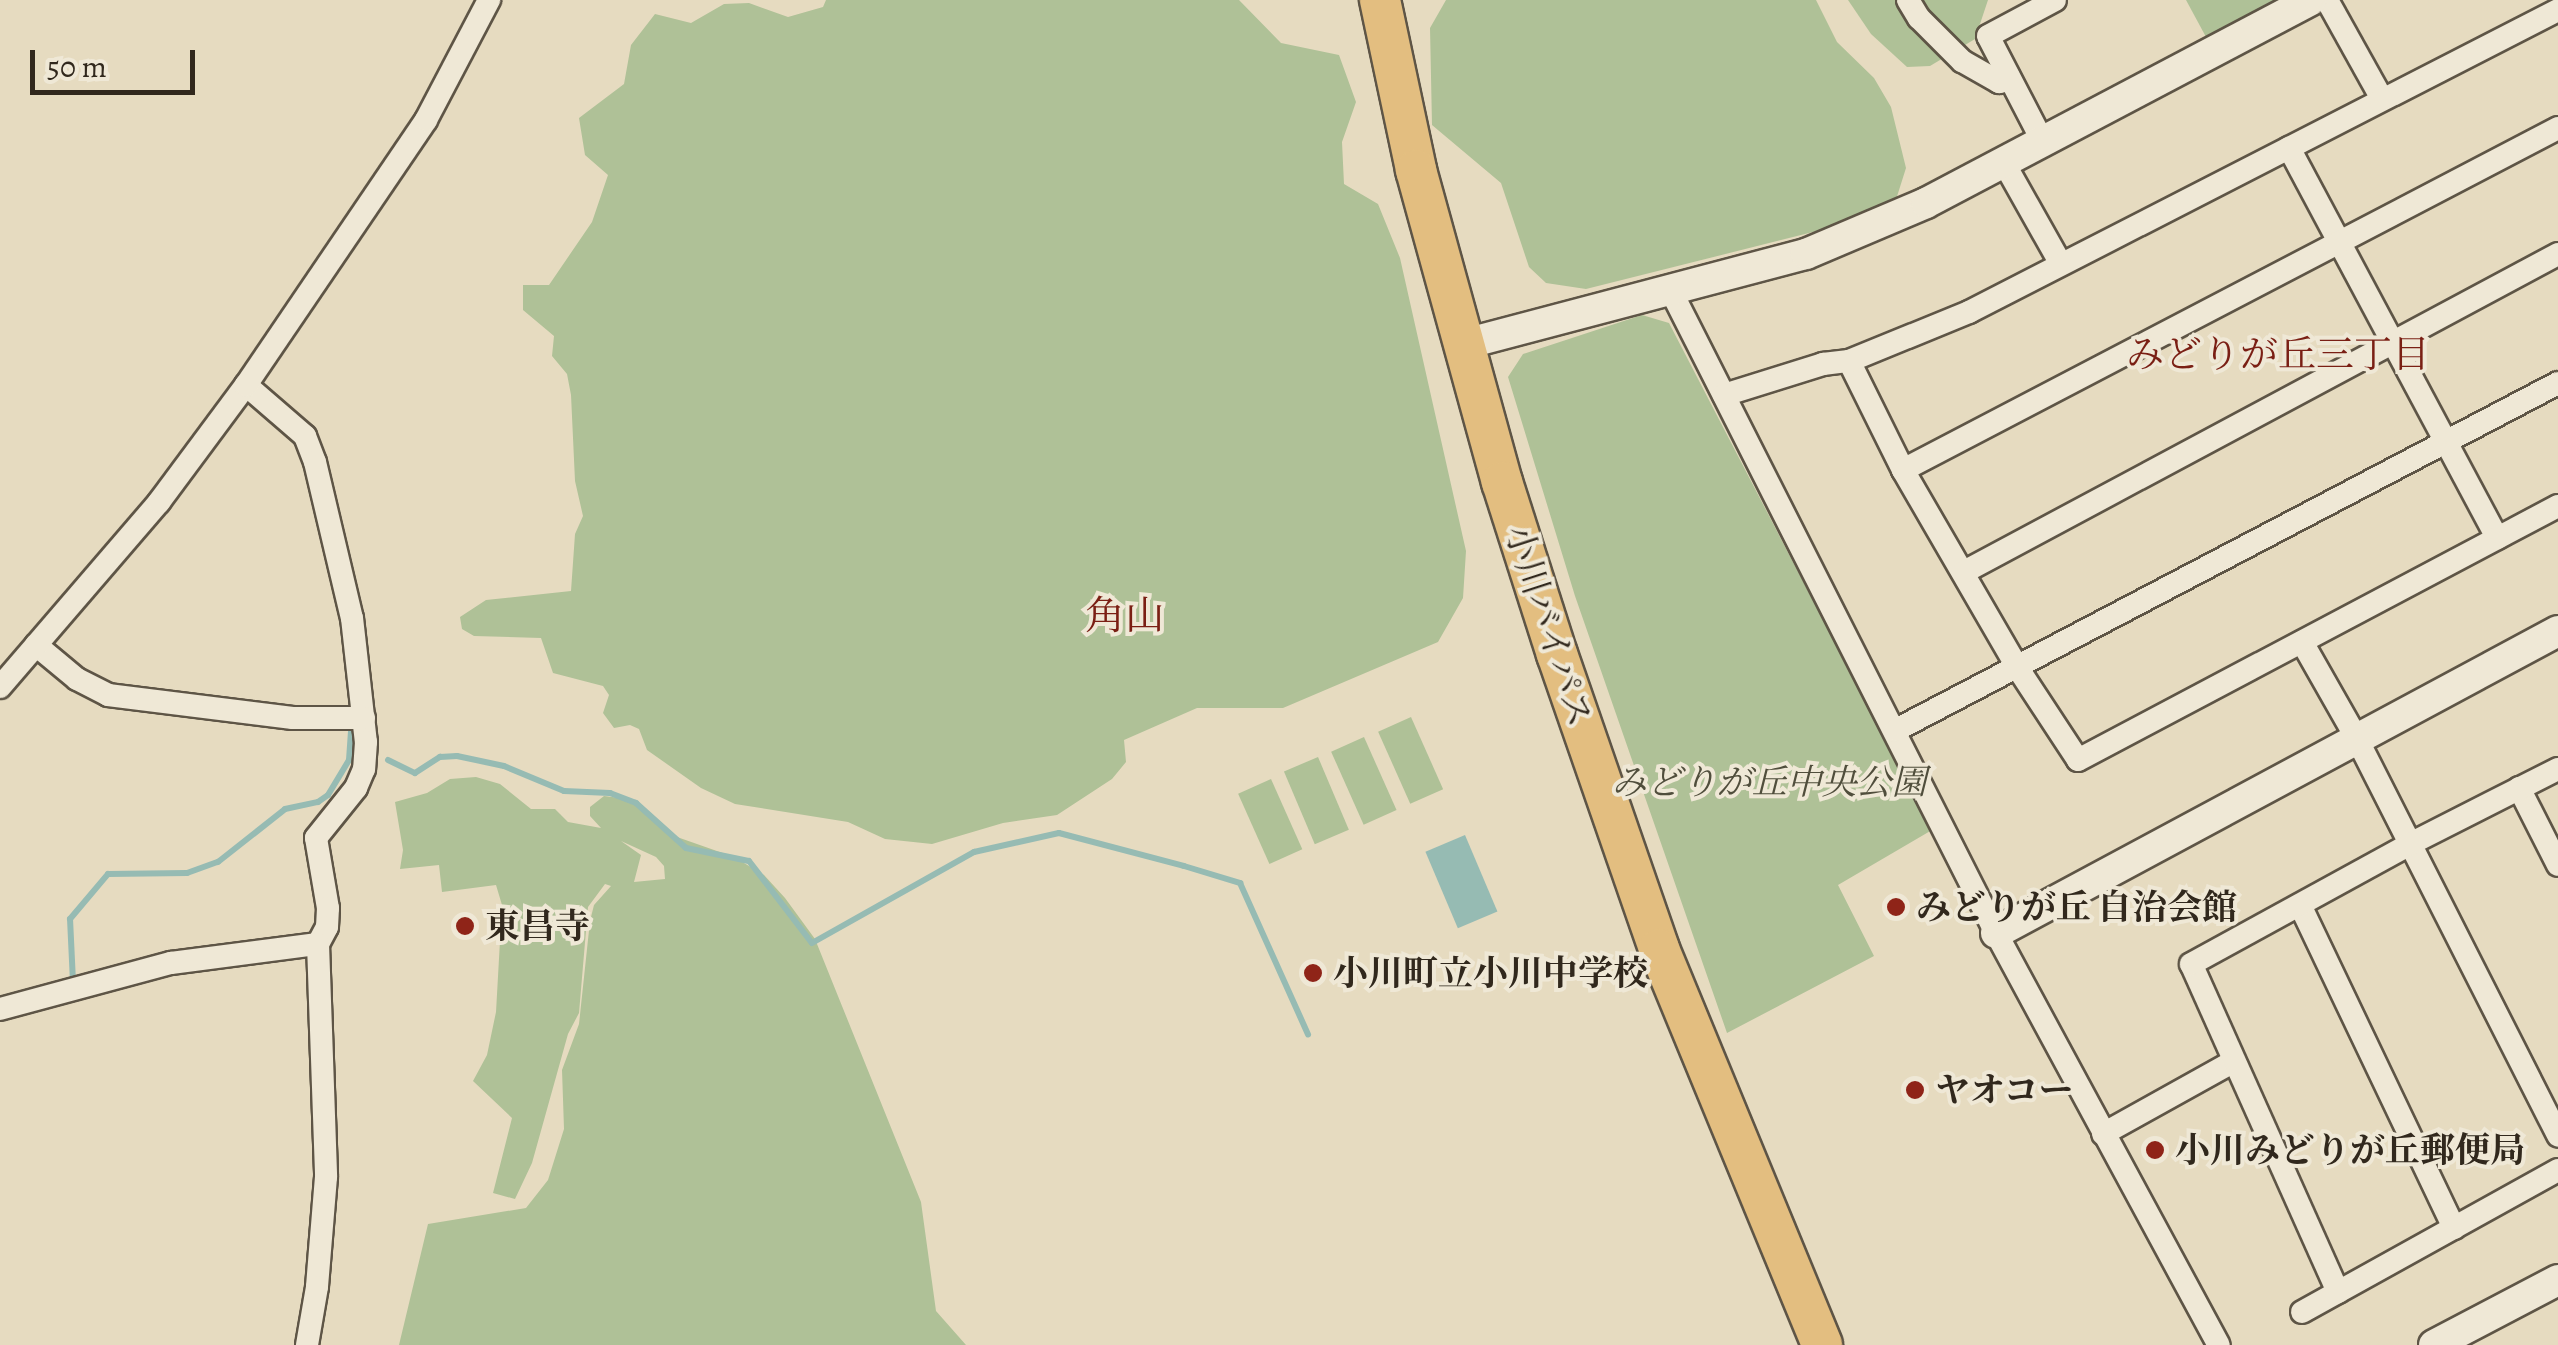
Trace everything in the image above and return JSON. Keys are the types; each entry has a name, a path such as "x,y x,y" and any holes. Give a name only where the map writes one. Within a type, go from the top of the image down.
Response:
{"highway":[{"name":"小川バイパス","path":"1380,0 1416,170 1556,654 1659,949 1822,1345"}],"street":[{"path":"0,687 160,502 246,385 426,120 490,0"},
{"path":"1908,0 1918,18 1962,61 1999,82 2009,77"},
{"path":"2044,142 1988,36 2055,0"},
{"path":"1465,344 1806,254 1926,204 2311,0"},
{"path":"2327,0 2381,97"},
{"path":"1724,395 1823,364 1849,361 1970,312 2381,97 2558,10"},
{"path":"1903,470 2342,245 2558,128"},
{"path":"2288,148 2497,538"},
{"path":"2004,163 2061,264"},
{"path":"1964,572 2558,254"},
{"path":"1670,288 1996,933 2219,1345"},
{"path":"1849,361 1903,470 2017,667 2078,760 2558,506"},
{"path":"1896,730 2558,384"},
{"path":"246,385 304,436 314,462 352,618 364,718 364,769 356,788 316,838 328,908 327,927 318,944 326,1177 318,1287 307,1345"},
{"path":"1996,933 2558,632"},
{"path":"2302,642 2356,737 2558,1136"},
{"path":"36,644 77,679 108,695 293,718 364,718"},
{"path":"0,649 18,666"},
{"path":"2338,1292 2191,964 2408,845 2558,769"},
{"path":"2519,788 2558,865"},
{"path":"2300,905 2454,1228"},
{"path":"0,1008 171,963 318,944"},
{"path":"2102,1134 2234,1061"},
{"path":"2302,1312 2558,1170"},
{"path":"2434,1345 2558,1280"}],"green space":[{"path":"826,0 1239,0 1281,43 1339,55 1356,102 1342,142 1344,184 1378,204 1400,258 1466,551 1463,598 1438,642 1283,708 1197,708 1124,740 1126,762 1112,779 1057,815 1003,823 932,844 885,839 848,822 735,804 701,788 647,750 639,729 630,725 614,728 603,713 609,695 603,686 553,673 541,638 474,636 462,629 460,617 486,600 571,591 575,534 583,516 575,481 571,395 567,374 552,356 554,336 523,310 523,285 549,285 592,222 608,175 585,155 579,118 624,84 631,45 655,14 691,23 724,4 749,3 788,17 823,7"},
{"path":"1446,0 1816,0 1837,42 1874,78 1891,107 1906,168 1894,206 1845,224 1586,289 1546,283 1529,267 1501,183 1432,125 1430,28"},
{"path":"1848,0 1988,0 1975,39 1930,66 1907,67 1871,34"},
{"path":"2186,0 2276,0 2206,37"},
{"name":"みどりが丘中央公園","path":"1642,315 1669,323 1932,830 1838,885 1874,956 1727,1033 1575,596 1508,377 1523,354"},
{"path":"1411,717 1443,789 1410,804 1378,732"},
{"path":"1364,737 1397,810 1364,825 1331,752"},
{"path":"1318,757 1349,830 1315,844 1284,771"},
{"path":"476,777 500,784 531,809 555,809 568,822 601,828 590,816 590,807 604,796 636,800 677,837 734,857 764,875 785,898 815,939 921,1202 936,1311 966,1345 399,1345 428,1224 526,1208 548,1180 564,1129 562,1070 579,1024 590,921 594,905 611,886 605,884 588,907 579,1013 568,1034 532,1163 515,1199 493,1193 512,1118 473,1081 487,1055 496,1012 502,905 496,885 442,892 439,865 400,869 403,850 395,802 427,793 450,779","holes":["621,841 656,857 664,866 665,879 634,882 641,855"]},
{"path":"1271,779 1302,849 1269,864 1238,794"}],"water":[{"path":"1465,835 1497,911 1458,928 1425,852"}],"waterway":[{"path":"73,982 70,919 108,874 187,873 218,862 285,809 318,802 328,795 349,760 351,730"},
{"path":"388,760 415,773 440,757 457,756 504,766 564,791 610,793 636,803 686,848 749,861 812,943 974,852 1059,833 1184,866 1240,883 1308,1034"}],"place":[{"name":"みどりが丘 自治会館","path":"1896,907"},
{"name":"東昌寺","path":"465,926"},
{"name":"小川町立小川中学校","path":"1313,973"},
{"name":"ヤオコー","path":"1915,1090"},
{"name":"小川みどりが丘郵便局","path":"2155,1150"}],"district":[{"name":"みどりが丘三丁目","path":"2278,355"},
{"name":"角山","path":"1125,616"}]}
